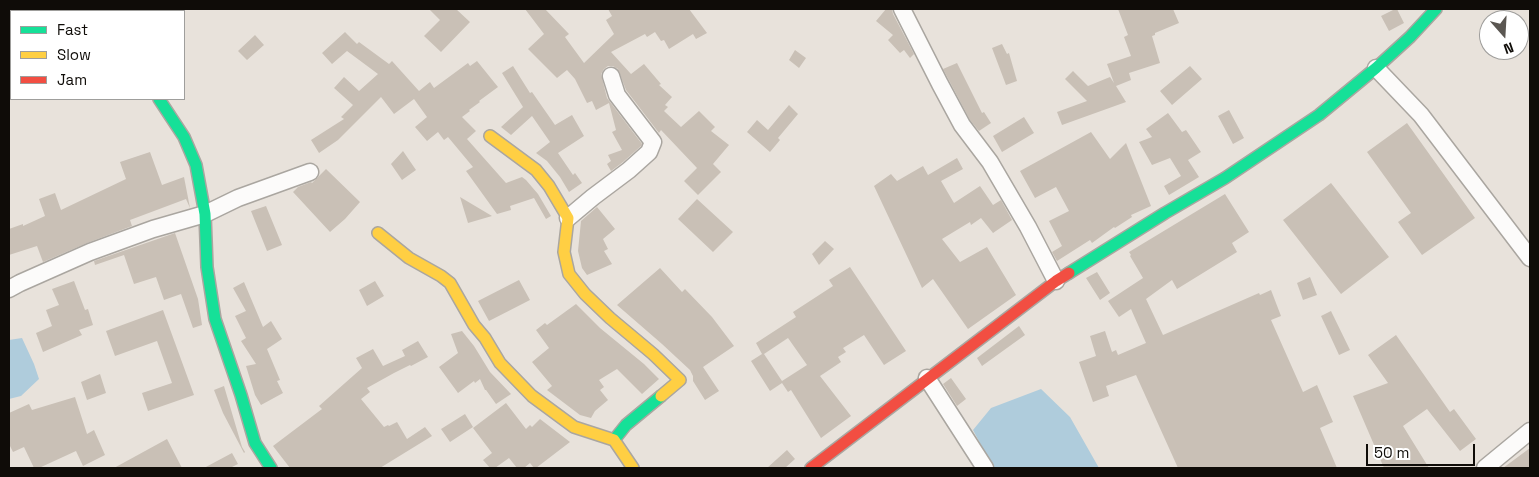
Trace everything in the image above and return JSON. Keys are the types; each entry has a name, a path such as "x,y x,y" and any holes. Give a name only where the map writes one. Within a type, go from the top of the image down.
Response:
{"street":[{"path":"902,9 958,116 990,162 1028,227 1056,281"},
{"path":"811,468 1056,281 1225,178 1319,116 1410,37 1436,9"},
{"path":"1376,68 1421,115 1530,258"},
{"path":"568,218 629,170 649,152 653,142 617,95 611,76"},
{"path":"160,100 184,137 196,165 206,214 207,267 215,319 255,443 271,468"},
{"path":"490,136 536,170 549,186 568,218 564,252 570,274 585,294 680,380 626,424 614,440"},
{"path":"9,289 90,252 153,229 206,214 238,198 310,172"},
{"path":"378,232 409,258 441,276 450,284 474,326 485,338 500,363 532,396 574,427 614,440 633,468"},
{"path":"927,378 985,468"},
{"path":"1485,468 1530,431"}],"water":[{"path":"22,338 39,379 21,396 9,399 9,340"},
{"path":"1041,389 1070,417 1099,468 993,468 973,430 991,408"}],"building":[{"path":"429,9 456,9 470,22 441,52 424,36 440,20"},
{"path":"525,9 545,9 569,34 565,37 584,63 614,34 606,20 612,16 608,9 689,9 707,33 696,39 693,34 669,49 664,40 661,41 655,32 647,37 645,34 611,52 631,74 644,64 661,84 659,85 672,97 665,105 668,107 664,111 681,127 699,111 715,127 711,131 729,145 713,164 721,172 698,195 684,181 697,168 661,130 659,133 626,90 618,69 608,66 601,74 607,98 642,144 611,171 607,164 611,161 608,155 622,150 612,132 616,130 609,103 596,110 592,101 587,103 575,79 567,70 557,78 528,49 544,34"},
{"path":"886,9 892,9 914,54 910,58 904,50 900,53 888,40 893,35 876,21"},
{"path":"1118,9 1173,9 1179,23 1152,36 1160,63 1129,73 1131,80 1116,86 1126,102 1062,125 1057,112 1087,101 1065,79 1073,71 1088,86 1110,77 1114,83 1107,64 1131,56 1124,37 1128,35"},
{"path":"1397,9 1404,23 1389,31 1381,16"},
{"path":"345,32 357,44 359,42 389,64 392,61 419,91 430,82 434,88 468,63 470,66 477,61 498,87 462,117 476,131 467,139 506,183 522,177 526,180 538,194 551,216 546,219 534,198 510,206 511,210 497,214 466,171 473,167 448,137 444,140 438,132 427,141 415,127 427,117 414,99 394,114 381,97 338,140 319,153 311,140 344,119 341,117 353,105 334,88 344,77 359,91 378,74 347,51 332,64 322,53"},
{"path":"255,35 264,45 247,60 238,51"},
{"path":"1002,44 1007,54 1009,53 1017,81 1006,85 992,48"},
{"path":"795,50 806,58 799,68 789,60"},
{"path":"957,63 982,113 984,112 991,123 979,131 970,120 943,69"},
{"path":"513,66 530,93 532,92 555,125 572,115 584,136 558,153 573,175 575,173 582,183 569,192 547,161 536,153 550,142 532,116 511,135 501,127 523,107 502,73"},
{"path":"1190,66 1202,79 1172,105 1160,91"},
{"path":"789,105 798,114 778,138 780,140 770,152 747,132 757,120 768,130"},
{"path":"1229,110 1244,138 1233,144 1218,116"},
{"path":"1168,113 1182,132 1186,130 1201,152 1188,160 1199,177 1169,195 1164,186 1181,176 1170,158 1152,165 1139,142 1152,137 1146,129"},
{"path":"1024,117 1034,133 1002,152 993,136"},
{"path":"1407,123 1475,218 1422,255 1398,222 1411,213 1367,152"},
{"path":"1091,132 1110,159 1126,143 1151,206 1131,215 1132,217 1092,243 1090,240 1057,261 1052,252 1062,246 1049,221 1069,211 1056,187 1035,198 1020,171"},
{"path":"403,151 416,170 402,180 391,164"},
{"path":"150,152 162,185 184,177 190,208 186,199 130,220 132,226 43,262 37,246 9,255 9,229 23,224 23,226 45,216 39,199 55,193 61,210 126,179 120,162"},
{"path":"957,158 963,169 941,181 954,203 980,186 993,205 1001,200 1012,220 993,233 981,218 971,225 970,222 942,239 960,262 987,247 1016,295 968,329 933,279 922,288 874,186 891,174 897,181 923,166 928,175"},
{"path":"326,169 360,202 330,232 293,192 298,187 312,183"},
{"path":"1331,183 1389,257 1341,294 1283,220"},
{"path":"1225,194 1249,232 1232,243 1237,252 1177,289 1172,280 1146,299 1163,335 1259,293 1260,295 1271,290 1281,316 1271,320 1303,392 1317,385 1333,422 1320,428 1337,468 1178,468 1136,375 1106,386 1109,396 1093,402 1079,362 1096,356 1090,336 1105,331 1112,352 1116,350 1118,355 1146,343 1131,309 1119,317 1108,301 1143,278 1129,252"},
{"path":"460,197 492,216 468,223"},
{"path":"697,199 733,232 713,252 678,219"},
{"path":"266,206 282,245 267,251 251,211"},
{"path":"597,207 615,229 603,239 608,249 604,251 612,264 587,275 582,268 578,251 581,221"},
{"path":"175,233 198,299 202,325 193,328 181,294 164,300 156,277 134,284 124,255 95,265 94,261"},
{"path":"825,241 834,249 819,265 812,254"},
{"path":"850,267 906,351 884,365 864,335 843,348 846,352 838,357 841,362 820,376 851,416 821,438 791,390 788,392 782,383 770,391 751,361 762,354 756,343 796,317 793,312 833,286 829,280","holes":["788,338 807,365 782,381 764,354"]},
{"path":"660,268 682,292 685,289 712,317 734,346 703,367 719,391 705,400 693,381 690,370 617,305"},
{"path":"1097,272 1110,293 1100,300 1086,278"},
{"path":"1310,277 1317,295 1303,300 1297,283"},
{"path":"519,280 530,300 489,321 478,301"},
{"path":"74,281 85,310 88,309 93,325 79,330 82,335 43,352 36,333 52,326 46,310 59,305 52,289"},
{"path":"375,281 384,296 367,306 359,290"},
{"path":"244,282 263,327 271,321 282,339 267,349 280,380 277,381 283,393 261,405 255,395 246,366 256,364 241,341 246,338 235,316 246,311 233,288"},
{"path":"576,304 600,328 644,364 659,379 642,394 617,369 599,380 604,387 600,390 608,400 595,411 591,418 580,415 547,390 552,386 532,362 549,348 536,330 545,323 547,325"},
{"path":"163,310 194,395 148,411 142,393 172,383 157,341 115,356 106,331"},
{"path":"1331,311 1350,350 1339,355 1321,316"},
{"path":"1019,326 1025,335 982,366 977,358"},
{"path":"462,331 490,372 511,394 496,404 485,390 480,379 475,383 474,381 458,393 439,367 458,353 451,334"},
{"path":"1396,335 1450,412 1454,409 1476,439 1460,451 1427,409 1403,426 1429,468 1384,468 1353,396 1388,383 1368,355"},
{"path":"418,341 428,357 367,388 370,392 361,399 384,427 397,422 407,439 425,427 432,436 380,468 290,468 273,446 322,409 319,406 362,368 356,358 373,349 383,366 405,356 402,350"},
{"path":"100,374 106,393 87,400 81,382"},
{"path":"951,378 966,399 957,406 943,384"},
{"path":"224,386 244,453 223,413 214,390"},
{"path":"75,397 87,434 94,430 105,455 83,466 76,451 39,468 34,468 24,447 13,452 9,444 9,413 29,404 32,410"},
{"path":"506,403 526,429 530,425 532,427 540,419 570,442 536,468 530,463 524,468 517,468 509,458 495,468 490,468 483,460 492,453 473,428"},
{"path":"465,414 473,427 450,442 441,429"},
{"path":"167,439 182,468 114,468"},
{"path":"1530,448 1530,468 1503,468"},
{"path":"787,450 795,459 785,468 767,468"},
{"path":"232,453 238,464 230,468 204,468"}],"traffic: fast":[{"path":"1069,273 1225,178 1319,115 1376,68 1410,37 1436,9"},
{"path":"160,100 184,137 196,165 205,214 207,267 215,319 255,443 271,468"},
{"path":"614,440 626,425 661,396"}],"traffic: slow":[{"path":"490,136 536,170 549,186 568,218 564,252 569,274 585,294 610,318 653,354 680,380 661,396"},
{"path":"378,233 409,258 450,283 474,325 485,338 500,363 532,396 574,427 614,440 633,468"}],"traffic: jam":[{"path":"811,468 1069,273"}]}
